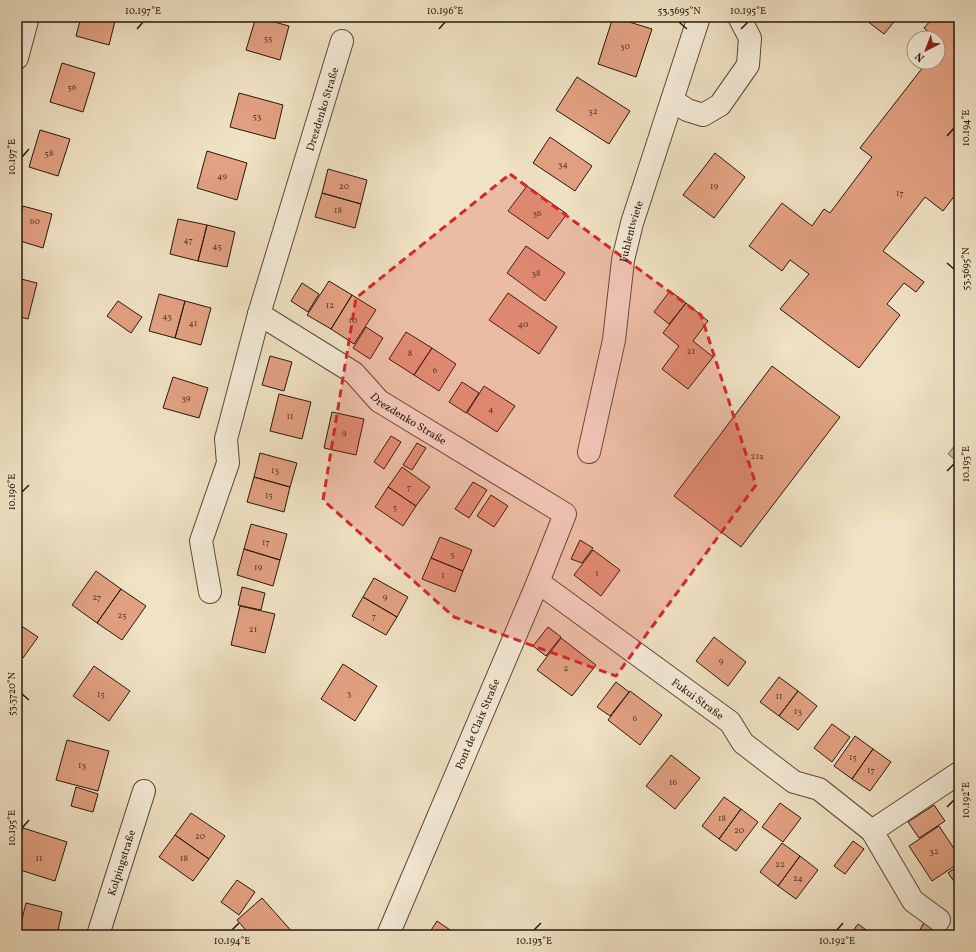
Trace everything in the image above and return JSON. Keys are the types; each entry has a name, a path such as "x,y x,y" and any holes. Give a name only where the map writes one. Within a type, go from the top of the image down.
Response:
{"street":[{"path":"17,58 28,17"},
{"name":"Fuhlentwiete","path":"589,452 614,340 624,260 632,224 699,17"},
{"path":"672,100 687,110 703,115 720,106 748,65 750,38 739,17"},
{"name":"Drezdenko Straße","path":"210,592 200,541 228,463 226,439 259,314 342,41"},
{"name":"Drezdenko Straße","path":"259,314 354,373 379,401 565,514"},
{"name":"Pont de Claix Straße","path":"388,935 538,582 565,514"},
{"name":"Fukui Straße","path":"538,582 730,722 743,743 794,782 819,789 872,831 913,901 939,920"},
{"path":"872,831 959,774"},
{"name":"Kolpingstraße","path":"98,935 144,791"}],"highlighted area":[{"path":"510,174 701,315 756,485 616,676 454,617 323,500 356,298"}],"green space":[{"path":"959,440 959,463 948,454"}],"building":[{"path":"81,17 116,17 109,45 76,36"},
{"path":"256,17 289,26 280,60 246,50"},
{"path":"613,17 652,29 636,77 598,64"},
{"path":"862,17 898,17 884,34"},
{"path":"927,17 959,18 959,190 943,211 925,197 883,251 924,282 916,292 904,283 887,304 900,315 859,368 780,309 809,274 790,260 782,271 749,246 782,203 812,226 824,209 830,213 872,157 860,148 921,70 946,70 946,30 926,30 924,28 931,20"},
{"path":"62,63 95,73 83,112 50,102"},
{"path":"577,77 630,111 609,144 556,110"},
{"path":"239,93 283,105 275,139 230,127"},
{"path":"40,130 70,139 58,176 29,167"},
{"path":"550,137 592,166 575,191 533,163"},
{"path":"207,151 247,163 237,200 197,188"},
{"path":"715,153 745,177 714,218 683,195"},
{"path":"328,169 367,180 361,204 322,193"},
{"path":"527,186 567,214 548,239 508,211"},
{"path":"322,193 361,204 355,228 315,217"},
{"path":"23,206 52,214 43,248 17,240 17,229"},
{"path":"178,219 207,225 198,261 170,254"},
{"path":"207,225 235,232 227,267 198,261"},
{"path":"526,246 565,273 545,301 507,273"},
{"path":"17,278 37,283 28,319 17,316"},
{"path":"329,281 352,295 331,329 307,315"},
{"path":"302,283 319,294 308,312 291,301"},
{"path":"670,291 686,303 669,324 654,312"},
{"path":"508,293 557,327 539,354 489,320"},
{"path":"159,294 185,301 175,338 149,331"},
{"path":"352,295 376,310 354,344 331,329"},
{"path":"118,301 142,317 131,333 107,316"},
{"path":"185,301 211,308 201,345 175,338"},
{"path":"686,303 708,321 693,341 713,357 688,389 662,369 679,346 663,333"},
{"path":"366,327 383,338 370,359 353,348"},
{"path":"406,332 432,348 414,375 389,359"},
{"path":"432,348 456,364 439,391 414,375"},
{"path":"270,356 292,362 284,391 262,385"},
{"path":"772,366 840,417 741,547 674,496"},
{"path":"173,377 208,388 199,418 163,408"},
{"path":"462,382 479,393 466,413 449,402"},
{"path":"484,386 515,406 497,432 467,413"},
{"path":"279,394 311,402 302,439 270,431"},
{"path":"332,412 364,419 356,455 324,448"},
{"path":"391,436 401,442 384,469 374,462"},
{"path":"417,443 426,448 412,470 403,465"},
{"path":"260,453 297,463 290,487 254,477"},
{"path":"402,467 430,487 416,506 388,487"},
{"path":"254,477 290,487 284,512 247,502"},
{"path":"473,482 487,490 469,518 455,509"},
{"path":"388,487 416,506 403,526 375,507"},
{"path":"491,495 508,506 494,527 477,516"},
{"path":"251,524 287,534 280,560 244,549"},
{"path":"440,537 472,550 463,571 431,558"},
{"path":"580,540 593,548 582,563 571,559"},
{"path":"244,549 280,560 273,586 237,575"},
{"path":"593,550 620,570 601,596 574,575"},
{"path":"431,558 463,571 455,592 422,579"},
{"path":"96,571 121,589 97,623 72,605"},
{"path":"374,578 408,597 397,617 363,597"},
{"path":"242,587 265,593 261,610 238,605"},
{"path":"121,589 146,606 122,640 97,623"},
{"path":"363,597 397,617 386,635 352,616"},
{"path":"240,606 275,614 265,653 231,645"},
{"path":"17,623 38,637 23,658 17,654"},
{"path":"548,627 561,637 546,656 533,646"},
{"path":"714,637 746,662 728,686 696,661"},
{"path":"561,638 596,665 572,696 537,670"},
{"path":"343,664 377,686 355,721 321,699"},
{"path":"94,666 130,691 109,721 73,696"},
{"path":"779,677 798,691 779,716 760,702"},
{"path":"616,682 629,692 610,716 597,707"},
{"path":"630,691 662,715 640,745 608,720"},
{"path":"798,691 817,706 798,730 779,716"},
{"path":"832,724 850,737 832,762 814,748"},
{"path":"855,736 873,749 852,779 834,766"},
{"path":"67,740 109,751 98,791 56,780"},
{"path":"873,749 891,762 870,791 852,779"},
{"path":"671,755 700,778 675,809 646,786"},
{"path":"76,787 98,794 93,812 71,806"},
{"path":"724,797 741,809 719,839 702,826"},
{"path":"780,803 801,818 783,842 762,827"},
{"path":"934,805 945,821 919,838 908,822"},
{"path":"741,809 758,822 736,851 719,839"},
{"path":"191,813 225,836 209,859 175,835"},
{"path":"939,826 959,856 959,863 932,881 909,846"},
{"path":"23,828 67,842 55,881 17,869 17,847"},
{"path":"175,835 209,859 193,881 159,857"},
{"path":"853,841 864,849 845,874 834,866"},
{"path":"782,843 800,856 778,886 760,872"},
{"path":"800,856 818,870 796,899 778,886"},
{"path":"959,865 959,888 948,873"},
{"path":"237,880 255,892 239,915 221,902"},
{"path":"262,898 295,935 250,935 237,920"},
{"path":"26,903 62,912 57,935 18,935"},
{"path":"926,919 948,932 947,935 917,935"},
{"path":"437,921 453,932 451,935 428,935"},
{"path":"858,924 873,935 850,935"}]}
